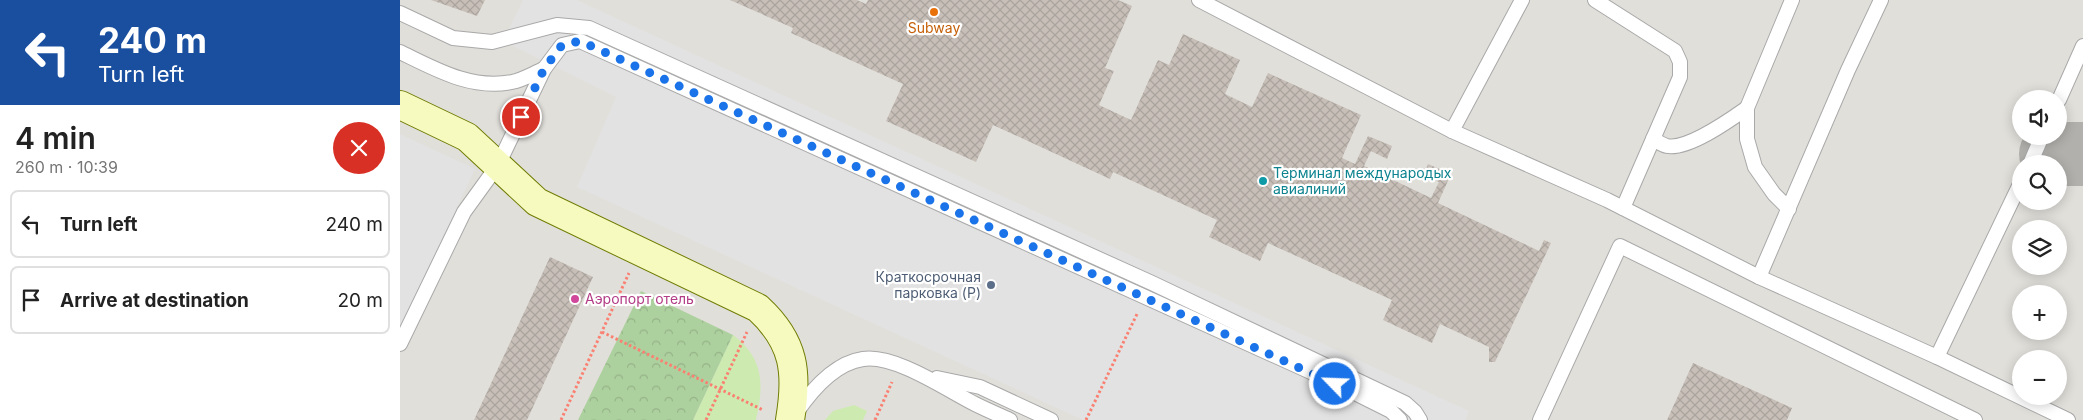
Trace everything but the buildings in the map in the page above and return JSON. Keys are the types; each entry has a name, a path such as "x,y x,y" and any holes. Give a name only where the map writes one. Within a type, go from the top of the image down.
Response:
{"main road":[{"path":"400,105 467,136 537,202 758,308 782,333 788,348 793,379 791,420"}],"lane":[{"path":"1199,0 1452,130 1623,208 1759,277 1938,357 2068,420"},
{"path":"1452,130 1522,0"},
{"path":"1595,0 1675,51 1680,62 1680,77 1623,208"},
{"path":"1789,209 1774,194 1755,167 1748,139 1747,108 1792,0"},
{"path":"1759,277 1848,70 1881,0"},
{"path":"400,13 453,38 492,42 556,25 589,28 1152,283 1405,403 1415,412 1420,420"},
{"path":"400,344 464,212 498,165 544,69 562,45 580,41 1335,384 1391,411 1400,420"},
{"path":"2063,90 2083,46"},
{"path":"400,52 445,74 480,84 512,82 544,69"},
{"path":"1653,139 1668,146 1689,142 1726,123 1747,108"},
{"path":"1938,357 2012,201"},
{"path":"1540,420 1620,246 1974,420"},
{"path":"791,420 812,391 842,367 863,359 885,360 922,375 976,405 1010,420"},
{"path":"922,375 980,387 1051,420"}],"path":[{"path":"561,420 638,252"},
{"path":"1086,420 1144,298"},
{"path":"706,420 758,308"},
{"path":"602,332 763,410"},
{"path":"876,420 899,366"}],"shaded area":[{"path":"400,0 2083,0 2083,420 400,420"},
{"name":"Краткосрочная парковка (P)","path":"523,0 577,0 1469,411 1466,420 1083,420 577,187 616,97 503,41"},
{"path":"400,134 475,169 400,329"}],"green space":[{"path":"641,291 733,335 693,420 578,420"},
{"path":"733,335 751,353 759,373 760,395 756,420 693,420"},
{"path":"854,405 867,411 863,420 825,420 833,411"}],"taxiway":[{"path":"2051,154 2083,154"}],"place":[{"name":"Subway","path":"934,12"},
{"name":"Терминал международых авиалиний","path":"1263,181"},
{"name":"Краткосрочная парковка (P)","path":"991,285"},
{"name":"Аэропорт отель","path":"575,299"}],"route":[{"path":"521,117 544,69 562,45 580,41 1335,384"}]}
